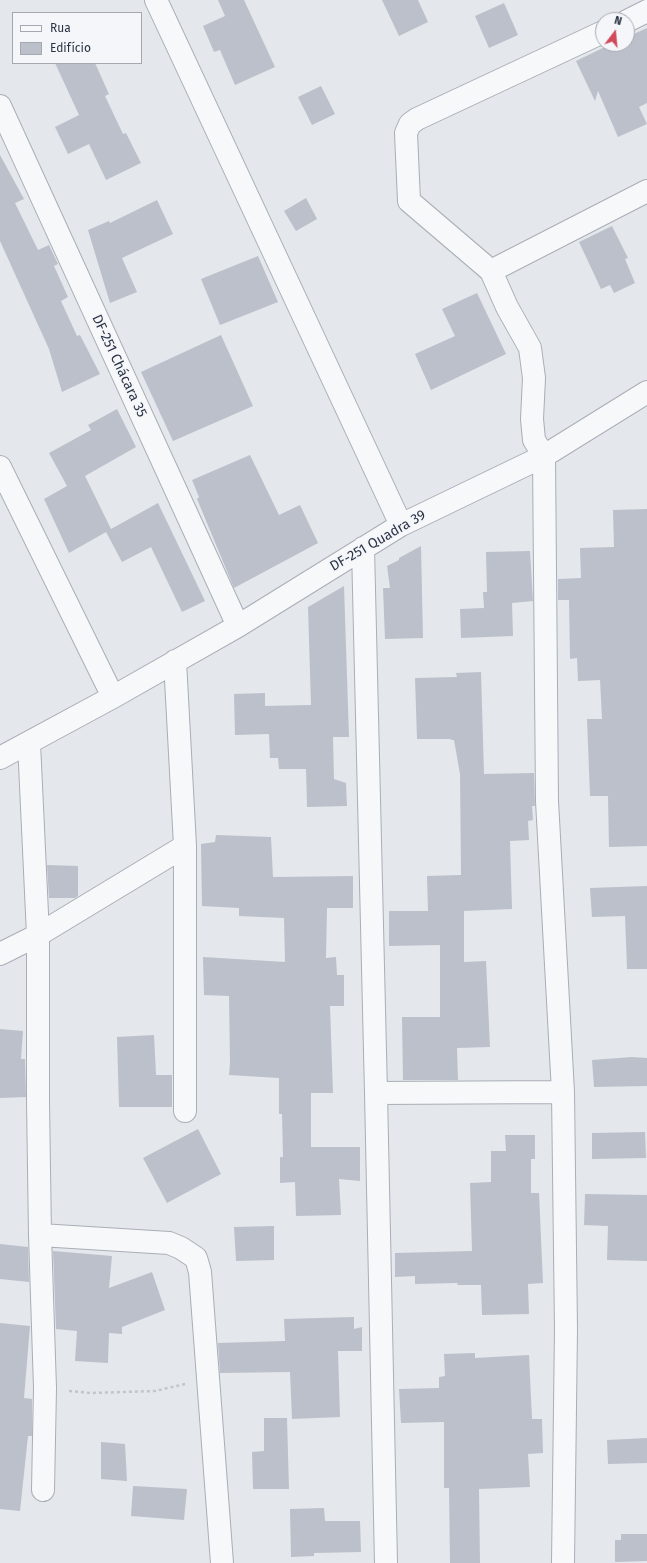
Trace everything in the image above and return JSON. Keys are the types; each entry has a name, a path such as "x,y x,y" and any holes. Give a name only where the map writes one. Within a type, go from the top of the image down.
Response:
{"street":[{"path":"156,0 401,525"},
{"path":"635,17 647,12"},
{"path":"563,1563 566,1329 563,1092 547,801 544,456 534,440 533,433 532,419 534,378 530,348 507,307 491,271 409,201 406,133 410,124 417,119 595,36"},
{"name":"DF-251 Chácara 35","path":"0,106 238,626"},
{"path":"491,271 647,192"},
{"name":"DF-251 Quadra 39","path":"0,758 113,697 238,626 401,525 544,456 647,392"},
{"path":"0,467 113,697"},
{"path":"363,548 386,1563"},
{"path":"175,662 185,846 185,1111"},
{"path":"29,743 38,935 40,1235 45,1388 43,1490"},
{"path":"0,954 38,935 185,846"},
{"path":"376,1093 563,1092"},
{"path":"40,1235 169,1243 181,1248 196,1258 200,1272 222,1563"}],"path":[{"path":"45,1388 90,1393 155,1390 208,1378"}],"building":[{"path":"218,0 244,0 275,67 235,85 220,50 214,52 203,26 225,16"},
{"path":"382,0 418,0 428,22 399,36"},
{"path":"504,3 518,35 489,48 475,16"},
{"path":"647,28 647,103 639,107 647,124 618,137 598,91 595,101 576,61 595,52 635,52 635,33"},
{"path":"55,64 95,64 109,94 105,96 123,134 126,133 141,163 106,180 89,144 68,154 55,127 79,115"},
{"path":"321,86 335,114 312,125 298,97"},
{"path":"0,155 24,199 15,203 38,250 49,245 58,264 54,266 68,297 61,301 77,336 80,335 100,374 62,392 49,349 0,241"},
{"path":"306,198 317,219 296,231 284,211"},
{"path":"157,200 173,234 122,258 137,292 110,303 88,230 109,221 110,223"},
{"path":"612,226 628,258 625,259 635,283 614,293 610,285 601,289 579,242"},
{"path":"258,256 278,302 220,325 201,279"},
{"path":"477,293 506,354 431,390 415,354 455,336 442,309"},
{"path":"221,335 253,406 173,441 141,372"},
{"path":"117,409 136,447 85,476 111,529 158,503 205,601 182,612 151,547 122,562 106,532 69,553 44,499 67,486 49,453 91,430 88,425"},
{"path":"250,455 279,515 300,505 318,543 234,588 197,499 199,497 192,480"},
{"path":"647,509 647,846 609,847 608,796 590,796 587,719 602,719 600,680 578,681 577,658 570,659 569,600 558,600 558,579 581,578 580,548 614,547 613,510"},
{"path":"421,546 423,638 385,639 383,588 390,588 387,566"},
{"path":"530,551 533,601 512,603 513,636 461,638 460,609 484,608 483,592 487,592 486,552"},
{"path":"344,586 349,737 333,737 334,779 346,783 347,806 307,807 306,769 279,769 278,758 270,758 269,734 235,735 234,694 265,693 265,706 311,705 308,607"},
{"path":"481,672 484,774 534,773 535,806 532,806 533,820 528,821 529,840 510,841 512,909 464,911 464,962 486,961 490,1047 457,1048 458,1080 403,1080 402,1017 440,1017 440,945 389,946 389,911 428,911 427,876 461,875 460,774 454,740 417,739 415,678 457,677 456,673"},
{"path":"216,835 271,837 273,877 353,876 353,908 327,908 326,958 336,957 337,975 344,975 344,1006 330,1006 333,1093 311,1093 311,1147 360,1147 360,1181 339,1179 341,1215 296,1216 295,1182 280,1183 280,1157 283,1157 282,1114 279,1114 279,1078 229,1075 229,996 204,995 203,957 285,962 284,918 239,916 239,908 202,906 201,844 215,842"},
{"path":"47,865 78,866 78,896 75,898 49,898"},
{"path":"647,886 647,969 627,969 625,916 592,917 590,888"},
{"path":"0,1029 23,1031 21,1059 25,1059 26,1097 0,1098"},
{"path":"154,1035 156,1075 172,1075 172,1107 119,1107 117,1037"},
{"path":"632,1057 647,1058 647,1086 594,1087 592,1060"},
{"path":"198,1129 221,1174 167,1203 143,1158"},
{"path":"645,1132 646,1158 592,1159 592,1133"},
{"path":"505,1135 535,1135 535,1159 531,1159 531,1193 539,1193 543,1283 528,1284 529,1314 482,1315 481,1285 457,1285 458,1283 415,1284 415,1276 395,1277 395,1253 472,1251 470,1183 491,1182 491,1151 506,1151"},
{"path":"585,1194 647,1195 647,1261 607,1260 608,1226 584,1225"},
{"path":"274,1226 274,1260 236,1261 234,1227"},
{"path":"0,1244 28,1247 29,1282 0,1279"},
{"path":"53,1251 112,1256 109,1288 152,1272 165,1310 122,1327 122,1334 109,1333 108,1363 75,1361 77,1331 56,1329"},
{"path":"354,1317 354,1329 362,1327 362,1351 338,1351 340,1417 292,1419 290,1372 220,1373 218,1343 285,1341 284,1319"},
{"path":"0,1323 30,1326 24,1398 32,1399 32,1436 28,1436 20,1511 0,1509"},
{"path":"475,1353 475,1358 529,1355 532,1419 542,1419 543,1453 528,1454 530,1487 479,1489 480,1563 450,1563 449,1488 444,1488 444,1422 401,1423 399,1389 439,1388 439,1377 445,1376 444,1354"},
{"path":"264,1418 287,1418 289,1489 253,1489 252,1452 264,1451"},
{"path":"647,1438 647,1463 608,1464 607,1440"},
{"path":"101,1442 125,1444 127,1481 101,1479"},
{"path":"133,1486 187,1489 184,1520 131,1516"},
{"path":"324,1508 325,1521 360,1521 361,1552 314,1553 314,1556 291,1557 290,1509"},
{"path":"621,1534 647,1534 647,1561 615,1562 615,1540 621,1540"}]}
